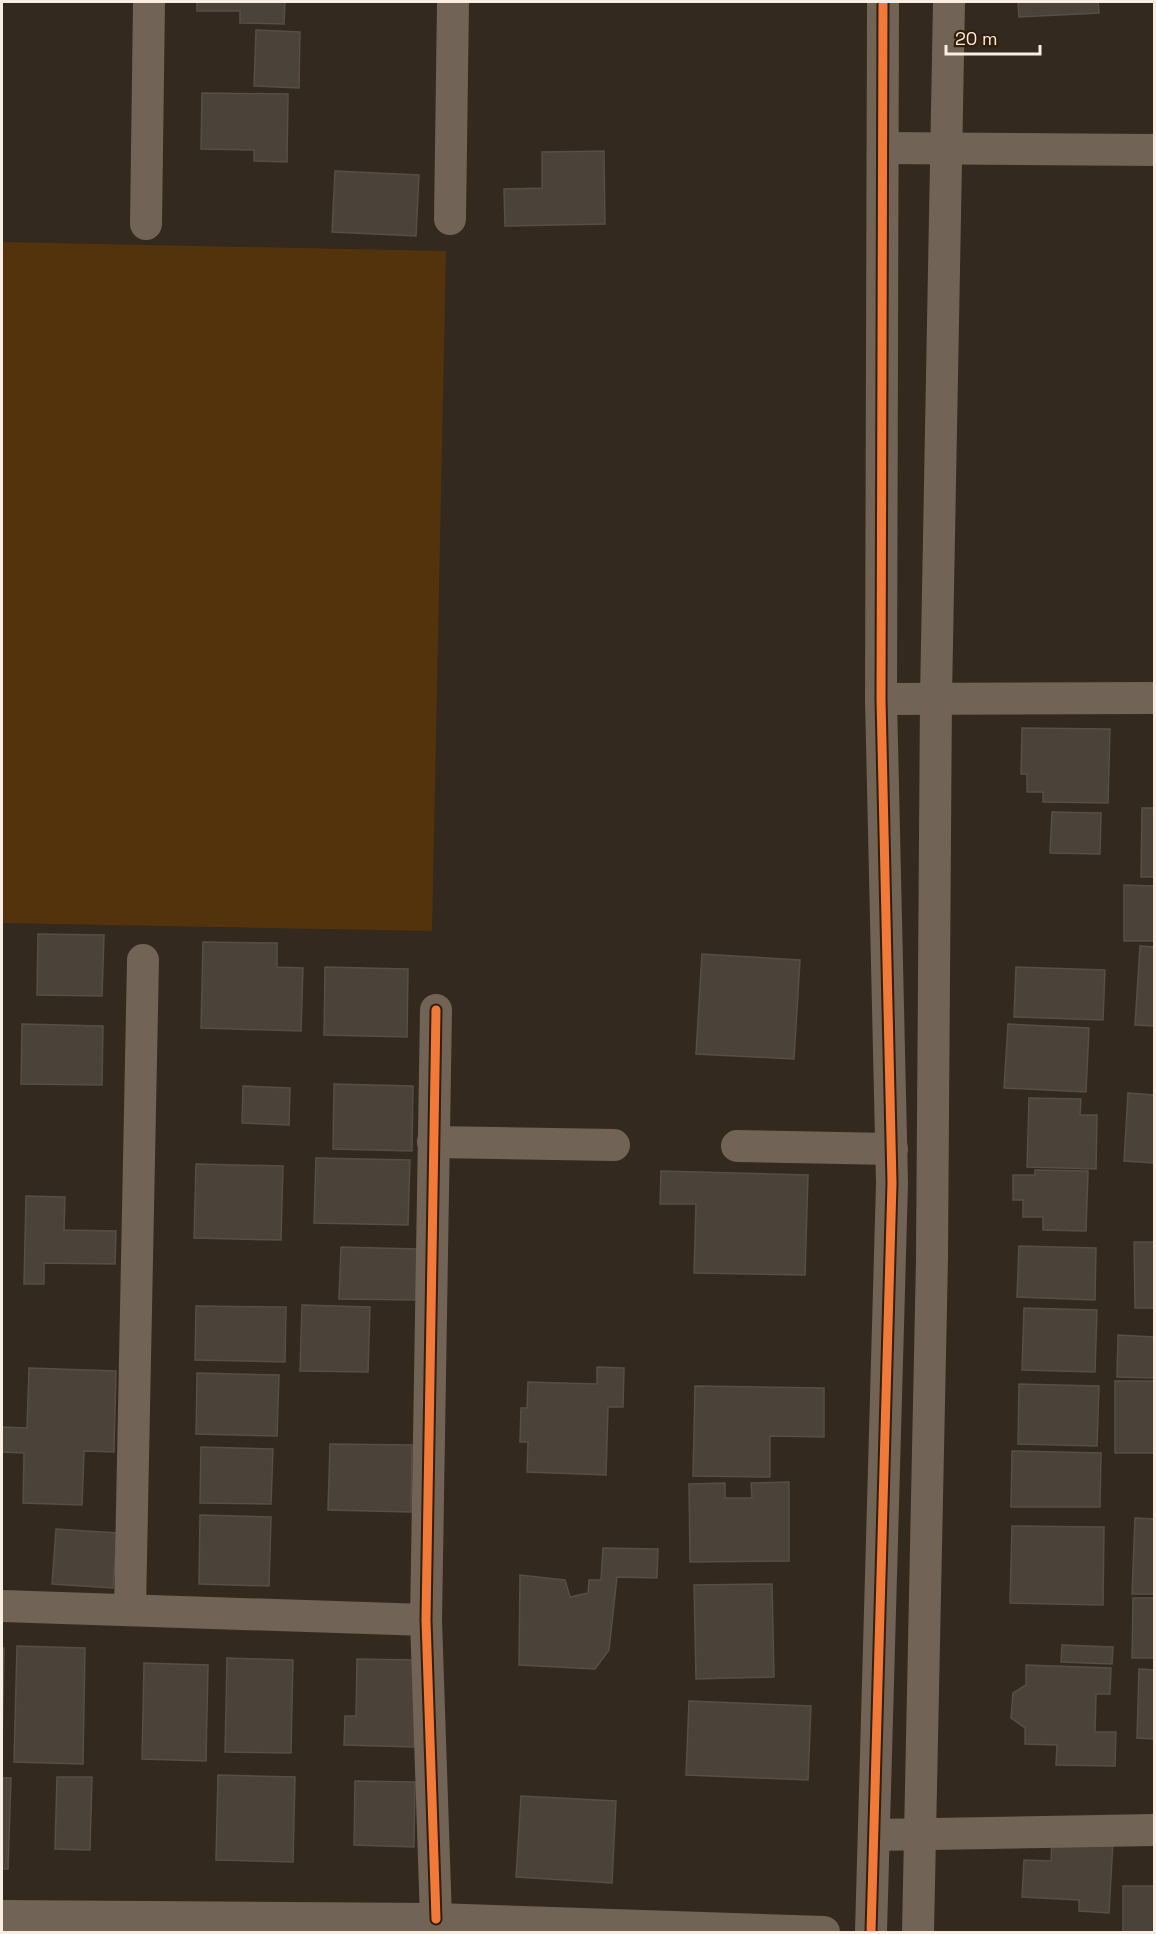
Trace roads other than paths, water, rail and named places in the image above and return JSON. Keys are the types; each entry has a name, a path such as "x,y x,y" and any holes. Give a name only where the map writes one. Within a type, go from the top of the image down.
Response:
{"street":[{"path":"146,224 149,2"},
{"path":"450,219 453,2"},
{"path":"871,1932 892,1149 881,699 883,2"},
{"path":"918,1932 933,1258 936,697 949,2"},
{"path":"884,148 1155,150"},
{"path":"881,699 1155,698"},
{"path":"130,1609 143,960"},
{"path":"436,1010 426,1620 436,1919"},
{"path":"433,1142 614,1144"},
{"path":"737,1146 892,1149"},
{"path":"2,1606 426,1620"},
{"path":"874,1835 922,1832 1155,1830"},
{"path":"2,1916 436,1919 824,1932"}]}
